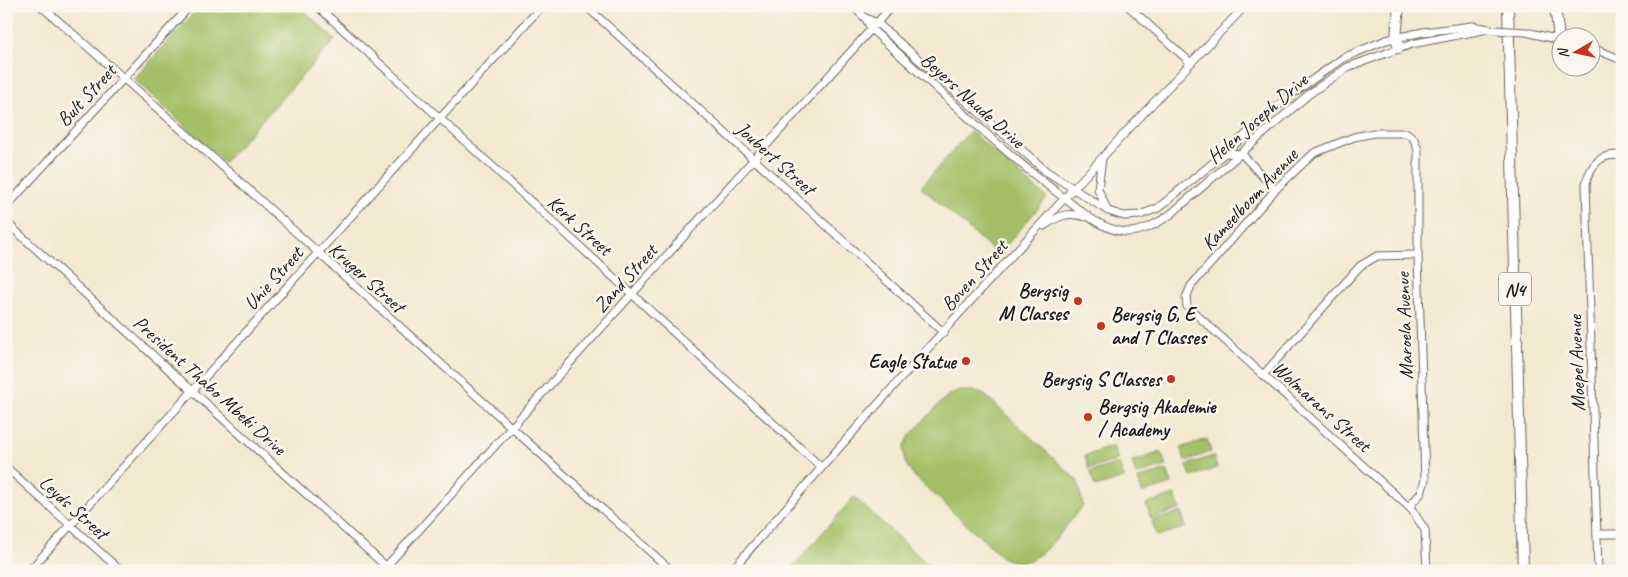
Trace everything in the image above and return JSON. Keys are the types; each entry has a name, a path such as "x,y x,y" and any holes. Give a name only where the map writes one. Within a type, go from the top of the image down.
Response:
{"highway":[{"path":"1398,43 1399,6"},
{"name":"N4","path":"1508,6 1524,571"},
{"path":"1555,6 1558,28"}],"street":[{"name":"Kruger Street","path":"41,6 124,78 510,428 672,571"},
{"name":"Bult Street","path":"6,207 190,6"},
{"name":"Kerk Street","path":"317,6 821,467"},
{"name":"Unie Street","path":"29,571 194,392 317,253 542,6"},
{"name":"Joubert Street","path":"586,6 752,160 944,333"},
{"name":"Beyers Naude Drive","path":"853,6 865,18 871,29 995,143 1065,199"},
{"name":"Zand Street","path":"386,569 510,428 633,295 892,6"},
{"path":"1128,6 1191,63"},
{"name":"Boven Street","path":"731,571 821,467 1102,157 1245,6"},
{"name":"Beyers Naude Drive","path":"865,18 877,24 1001,134 1046,171 1073,190"},
{"name":"Helen Joseph Drive","path":"1073,190 1108,212 1124,216 1140,215 1158,208 1325,69 1363,49 1491,30 1526,32 1550,37"},
{"name":"Helen Joseph Drive","path":"1065,199 1089,218 1111,229 1127,232 1155,225 1171,214 1309,94 1333,76 1398,43"},
{"path":"1600,51 1622,60"},
{"name":"Kameelboom Avenue","path":"1188,306 1186,298 1192,286 1275,190 1304,160 1332,144 1354,137 1381,132 1407,133 1414,139"},
{"name":"Maroela Avenue","path":"1409,507 1421,493 1425,480 1418,255 1418,164 1417,145 1414,139"},
{"path":"1225,154 1242,154 1275,190"},
{"name":"Moepel Avenue","path":"1598,571 1586,184 1588,173 1599,159 1611,154 1622,156"},
{"path":"1102,157 1098,189 1108,212"},
{"path":"1034,233 1063,215 1078,215 1089,218"},
{"name":"President Thabo Mbeki Drive","path":"6,222 386,569"},
{"path":"1264,374 1360,266 1377,256 1418,255"},
{"name":"Wolmarans Street","path":"1188,306 1409,507 1423,525 1426,536 1427,571"},
{"name":"Leyds Street","path":"6,467 121,571"},
{"path":"1597,534 1622,534"}],"green space":[{"path":"200,6 299,6 335,40 224,162 134,79"},
{"path":"970,131 1047,198 998,255 921,187"},
{"path":"960,391 973,391 985,395 1078,481 1083,506 1051,543 1030,560 1020,562 1003,558 912,474 905,462 904,448 910,435 947,396"},
{"path":"1207,439 1211,452 1185,461 1181,448"},
{"path":"1113,446 1118,460 1089,469 1085,456"},
{"path":"1161,452 1166,466 1136,475 1132,462"},
{"path":"1213,456 1217,468 1191,477 1187,465"},
{"path":"1119,463 1124,478 1095,487 1090,472"},
{"path":"1167,470 1172,484 1142,493 1138,479"},
{"path":"1175,495 1180,509 1151,519 1146,504"},
{"path":"854,497 935,571 789,571"},
{"path":"1181,512 1186,527 1157,536 1152,521"}],"place":[{"name":"Bergsig M Classes","path":"1078,301"},
{"name":"Bergsig G, E and T Classes","path":"1101,326"},
{"name":"Eagle Statue","path":"966,361"},
{"name":"Bergsig S Classes","path":"1171,379"},
{"name":"Bergsig Akademie / Academy","path":"1088,417"}]}
